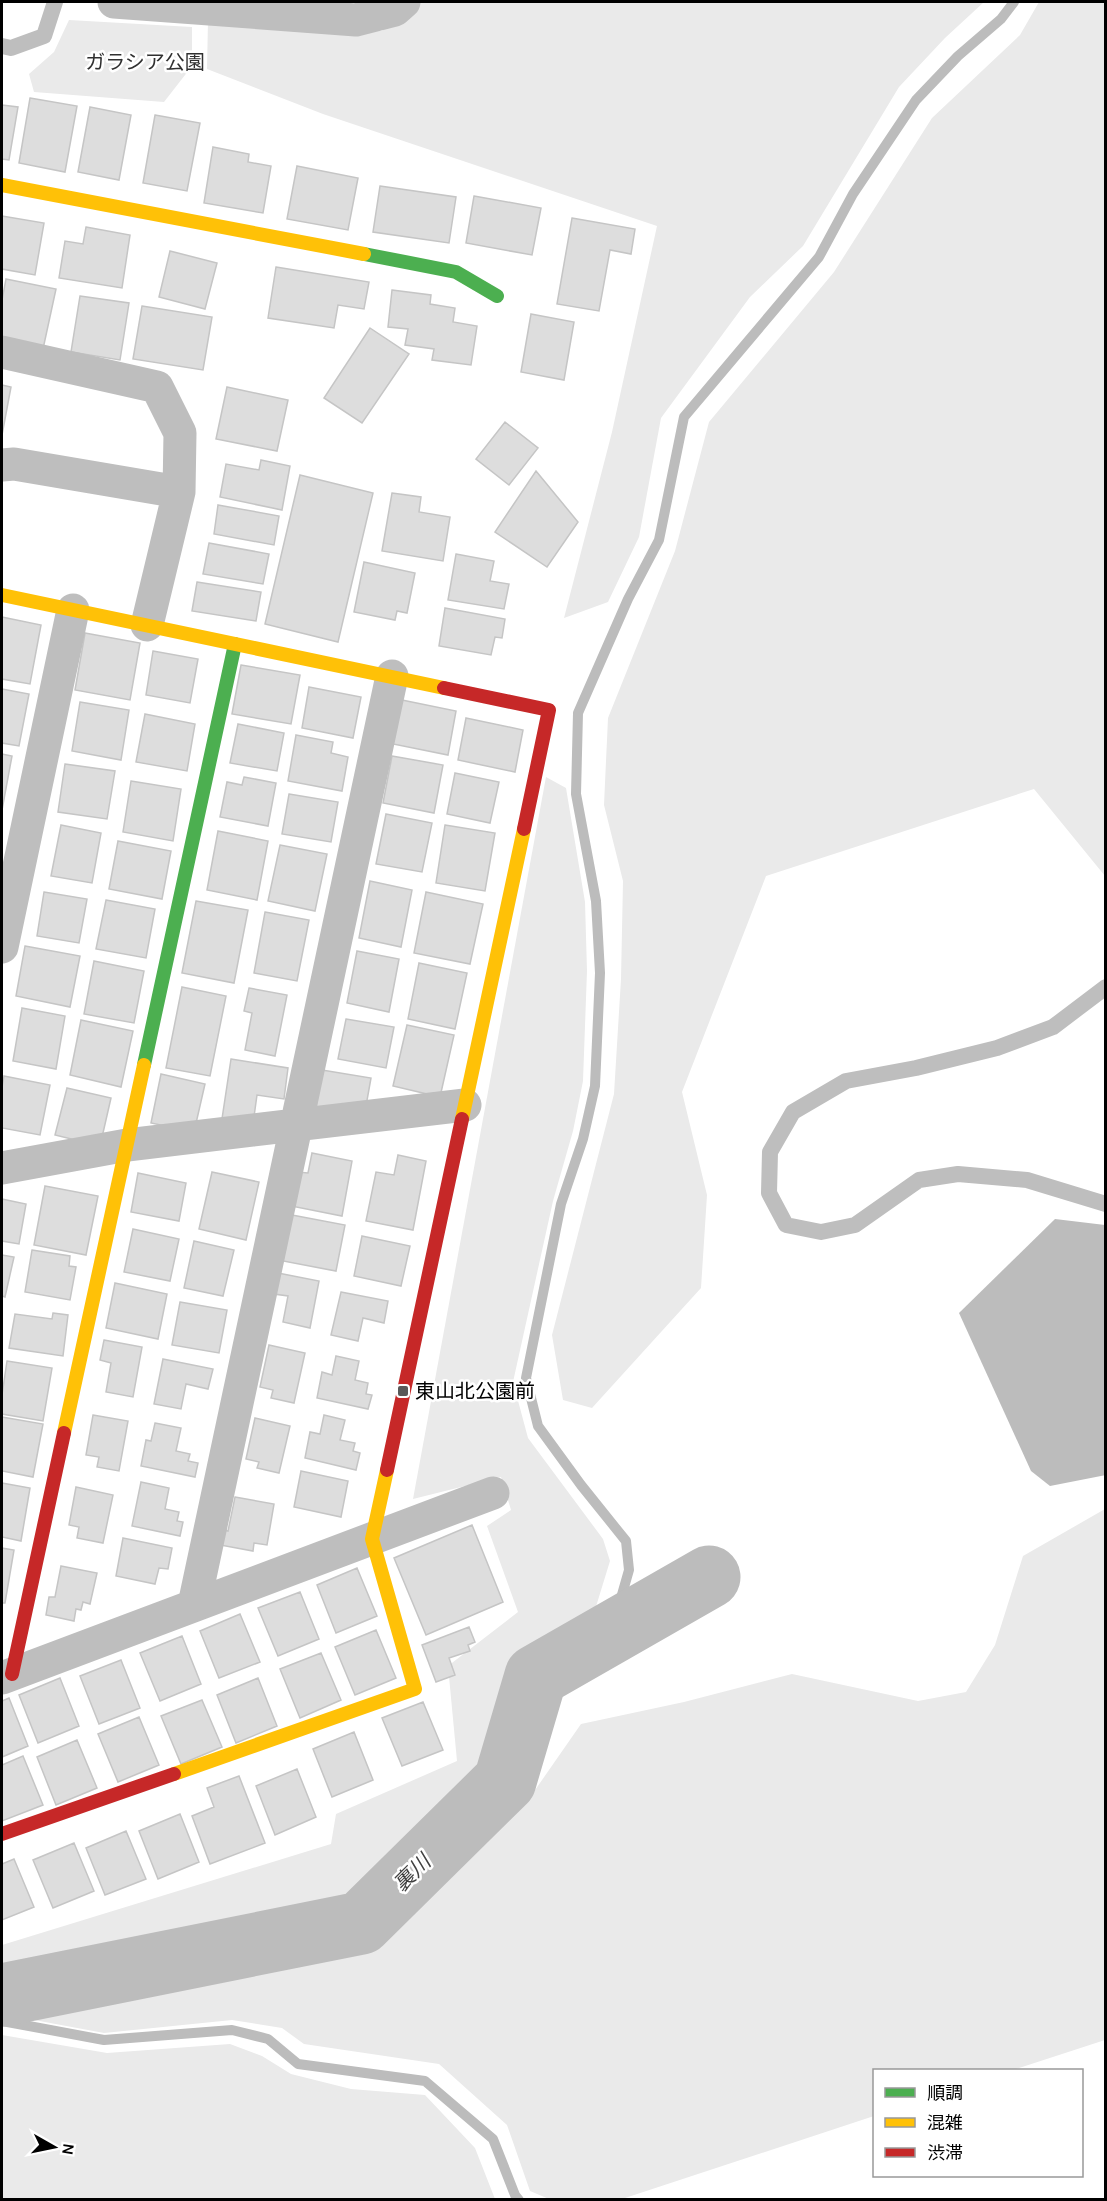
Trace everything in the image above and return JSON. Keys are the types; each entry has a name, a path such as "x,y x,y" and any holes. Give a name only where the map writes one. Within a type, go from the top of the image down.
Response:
{"street":[{"path":"114,2 356,20 395,10 404,2"},
{"path":"2,185 456,272 497,296"},
{"path":"2,352 157,387 180,433 179,492 147,625"},
{"path":"2,465 14,464 179,492"},
{"path":"2,595 549,710 372,1539 416,1689 2,1834"},
{"path":"2,947 73,610"},
{"path":"7,1676 127,1145 235,644"},
{"path":"194,1605 392,676"},
{"path":"2,1168 127,1145 465,1105"},
{"path":"7,1676 493,1493"}],"lane":[{"path":"2,46 11,48 44,36 55,2"},
{"path":"1106,987 1053,1027 997,1048 916,1068 846,1081 793,1112 770,1152 769,1193 786,1225 821,1232 855,1226 919,1180 958,1174 1028,1180 1106,1204"}],"green space":[{"path":"410,2 984,2 945,38 899,87 803,246 750,297 661,418 639,537 608,602 564,618 612,432 657,226 323,114 207,69 208,20 382,31"},
{"path":"1039,2 1105,2 1105,876 1034,789 766,876 682,1092 707,1195 701,1288 592,1408 563,1400 552,1335 614,1094 621,979 623,881 604,805 608,718 675,551 709,422 834,272 932,118 1020,35"},
{"name":"ガラシア公園","path":"69,20 192,27 192,66 164,102 34,92 29,74 54,52"},
{"path":"546,777 566,788 585,902 587,971 583,1081 573,1131 553,1201 513,1382 528,1438 603,1539 610,1561 590,1626 522,1664 486,1772 353,1912 2,1981 2,1945 331,1844 336,1814 457,1761 448,1666 518,1612 487,1526 511,1510 501,1477 413,1499"},
{"path":"1105,1509 1105,2040 1016,2069 873,2069 873,2116 622,2199 549,2199 530,2191 507,2125 439,2064 304,2044 282,2028 232,2020 104,2033 2,2014 2,2011 372,1943 446,1871 533,1793 581,1724 684,1702 792,1674 918,1701 966,1692 995,1645 1023,1556"},
{"path":"2,2035 107,2053 230,2044 262,2056 291,2074 351,2089 425,2095 475,2148 495,2199 2,2199"}],"shaded area":[{"path":"1055,1219 1105,1225 1106,1475 1050,1486 1031,1471 959,1313"}],"building":[{"path":"30,98 77,106 65,172 19,163"},
{"path":"2,105 18,107 9,160 2,159"},
{"path":"90,107 131,115 119,180 78,172"},
{"path":"155,115 200,123 187,191 143,183"},
{"path":"213,147 249,154 248,162 271,166 263,213 204,203"},
{"path":"297,166 358,178 348,230 287,219"},
{"path":"380,186 456,197 449,243 373,232"},
{"path":"474,196 541,208 532,255 466,243"},
{"path":"2,216 44,223 35,275 2,269"},
{"path":"572,218 635,229 631,254 610,250 599,311 557,304"},
{"path":"86,227 130,235 122,288 59,278 65,241 83,244"},
{"path":"170,251 217,263 205,309 159,297"},
{"path":"276,267 369,282 364,309 338,305 334,328 268,318"},
{"path":"6,279 56,289 43,349 2,340 2,300"},
{"path":"392,290 431,295 430,304 455,308 453,322 477,326 471,365 432,360 434,349 405,345 408,329 388,327"},
{"path":"80,296 129,303 120,360 71,352"},
{"path":"142,306 212,317 203,370 133,359"},
{"path":"531,314 574,322 564,380 521,372"},
{"path":"370,328 409,354 362,423 324,398"},
{"path":"2,385 11,387 2,435"},
{"path":"227,387 288,400 277,451 216,439"},
{"path":"505,422 538,448 509,485 476,459"},
{"path":"261,460 290,466 282,510 220,497 226,464 259,470"},
{"path":"536,471 578,522 547,567 495,532"},
{"path":"300,475 373,493 338,642 265,624"},
{"path":"392,493 421,497 419,512 450,517 443,561 382,551"},
{"path":"218,505 279,516 274,545 214,534"},
{"path":"209,543 269,554 263,584 203,574"},
{"path":"456,554 494,561 490,581 509,584 504,609 448,600"},
{"path":"364,562 415,573 407,613 397,611 395,620 354,612"},
{"path":"197,582 261,592 256,621 192,611"},
{"path":"445,608 505,619 502,638 495,637 491,655 439,646"},
{"path":"2,617 41,625 30,684 2,679"},
{"path":"85,633 140,643 130,700 75,690"},
{"path":"153,651 198,659 190,703 146,695"},
{"path":"241,665 300,675 291,724 232,714"},
{"path":"309,687 361,697 353,738 302,728"},
{"path":"2,689 29,694 19,746 2,743"},
{"path":"402,700 456,711 448,755 393,744"},
{"path":"80,702 129,710 121,760 72,751"},
{"path":"145,714 195,724 187,771 136,762"},
{"path":"466,718 523,730 515,772 458,760"},
{"path":"238,724 284,733 277,771 230,763"},
{"path":"296,735 333,742 331,753 348,757 342,791 288,781"},
{"path":"2,754 12,756 2,810"},
{"path":"392,756 443,765 434,813 383,803"},
{"path":"65,764 115,771 107,819 58,812"},
{"path":"455,773 499,782 490,823 447,814"},
{"path":"244,777 276,783 268,826 220,817 227,782 242,785"},
{"path":"131,781 181,789 173,841 123,832"},
{"path":"289,794 338,802 331,842 282,834"},
{"path":"386,814 432,823 422,872 376,864"},
{"path":"61,825 101,833 92,883 51,876"},
{"path":"445,825 495,833 485,891 436,883"},
{"path":"218,831 268,841 257,900 207,890"},
{"path":"118,841 171,851 162,899 109,889"},
{"path":"280,845 327,854 315,911 268,901"},
{"path":"370,881 412,890 401,947 359,938"},
{"path":"44,892 87,899 79,943 37,936"},
{"path":"426,892 483,904 470,964 414,953"},
{"path":"106,900 155,909 146,958 96,949"},
{"path":"196,901 248,910 234,983 182,973"},
{"path":"265,912 309,920 297,981 254,973"},
{"path":"25,946 80,956 70,1007 16,996"},
{"path":"357,951 399,959 389,1012 347,1003"},
{"path":"94,961 144,971 134,1023 84,1014"},
{"path":"419,963 467,973 455,1029 408,1019"},
{"path":"182,987 226,996 210,1076 166,1068"},
{"path":"249,988 287,995 275,1056 245,1050 252,1013 244,1011"},
{"path":"22,1008 65,1016 56,1069 13,1061"},
{"path":"346,1019 394,1027 386,1068 338,1059"},
{"path":"81,1020 133,1031 121,1087 70,1075"},
{"path":"407,1025 454,1035 440,1097 393,1086"},
{"path":"231,1059 288,1068 284,1099 257,1095 253,1124 222,1119"},
{"path":"322,1070 371,1078 366,1106 316,1107"},
{"path":"161,1074 205,1084 194,1132 151,1123"},
{"path":"4,1076 50,1085 40,1135 2,1128"},
{"path":"67,1088 111,1098 100,1146 55,1135"},
{"path":"312,1153 352,1161 342,1216 291,1206 297,1172 308,1173"},
{"path":"398,1155 426,1161 413,1230 366,1221 376,1172 394,1175"},
{"path":"212,1172 259,1182 246,1240 199,1229"},
{"path":"138,1173 186,1183 179,1221 131,1212"},
{"path":"45,1186 98,1196 86,1255 34,1245"},
{"path":"2,1199 26,1204 19,1244 2,1241"},
{"path":"292,1215 345,1225 336,1271 283,1261"},
{"path":"133,1229 179,1239 170,1281 124,1272"},
{"path":"362,1236 410,1246 401,1286 354,1276"},
{"path":"194,1241 234,1250 223,1296 184,1288"},
{"path":"32,1250 70,1256 69,1266 76,1267 70,1300 25,1292"},
{"path":"2,1255 14,1257 5,1297 2,1296"},
{"path":"278,1273 319,1281 310,1328 283,1322 288,1296 274,1294"},
{"path":"115,1283 167,1294 158,1339 106,1328"},
{"path":"341,1292 388,1301 384,1323 363,1318 358,1341 331,1335"},
{"path":"180,1302 227,1310 219,1353 172,1345"},
{"path":"53,1313 68,1315 63,1356 9,1348 15,1314 52,1319"},
{"path":"104,1340 142,1347 133,1397 106,1392 111,1363 100,1360"},
{"path":"269,1345 305,1353 294,1403 271,1398 273,1390 260,1387"},
{"path":"336,1356 359,1361 355,1380 368,1383 366,1394 372,1395 368,1409 317,1398 322,1372 332,1375"},
{"path":"163,1359 213,1369 208,1389 186,1384 181,1409 154,1404"},
{"path":"7,1361 52,1368 43,1421 2,1414"},
{"path":"93,1415 128,1421 119,1471 97,1467 99,1457 86,1455"},
{"path":"324,1415 345,1420 340,1440 355,1443 353,1451 360,1453 356,1470 305,1458 310,1432 320,1434"},
{"path":"2,1417 43,1424 33,1477 2,1471"},
{"path":"255,1418 290,1426 279,1473 257,1468 259,1462 246,1459"},
{"path":"155,1423 181,1428 176,1451 190,1454 188,1461 198,1463 195,1477 141,1466 146,1440 151,1441"},
{"path":"301,1471 348,1481 341,1517 294,1507"},
{"path":"141,1482 169,1488 165,1509 179,1512 177,1521 183,1522 180,1536 132,1526"},
{"path":"2,1483 30,1488 21,1541 2,1537"},
{"path":"76,1487 113,1495 103,1543 77,1538 79,1527 69,1525"},
{"path":"235,1497 274,1504 267,1545 254,1543 253,1551 220,1545 223,1530 228,1531"},
{"path":"472,1525 503,1602 426,1635 394,1558"},
{"path":"123,1538 172,1548 168,1569 159,1568 155,1584 116,1576"},
{"path":"2,1548 14,1550 5,1603 2,1603"},
{"path":"61,1566 97,1573 90,1604 83,1602 81,1610 76,1609 74,1621 46,1615 49,1597 55,1597"},
{"path":"357,1568 377,1616 336,1633 317,1585"},
{"path":"300,1592 319,1639 278,1656 258,1608"},
{"path":"240,1614 260,1662 219,1678 200,1631"},
{"path":"469,1627 475,1642 468,1645 470,1651 449,1658 455,1675 436,1682 422,1645"},
{"path":"376,1630 396,1678 355,1695 335,1647"},
{"path":"182,1636 201,1684 160,1701 140,1653"},
{"path":"321,1653 341,1700 300,1718 280,1669"},
{"path":"121,1660 140,1708 99,1724 80,1676"},
{"path":"60,1678 79,1726 38,1743 19,1695"},
{"path":"258,1678 277,1726 236,1743 217,1695"},
{"path":"9,1698 28,1746 2,1757 2,1701"},
{"path":"202,1700 222,1747 181,1764 161,1716"},
{"path":"423,1702 443,1750 402,1766 382,1718"},
{"path":"139,1717 159,1765 118,1782 98,1734"},
{"path":"354,1732 373,1780 332,1797 313,1749"},
{"path":"77,1740 97,1788 56,1805 37,1757"},
{"path":"23,1756 43,1805 2,1821 2,1765"},
{"path":"297,1769 316,1817 275,1835 256,1786"},
{"path":"239,1776 265,1843 210,1864 192,1816 214,1807 207,1788"},
{"path":"180,1814 199,1862 158,1879 139,1831"},
{"path":"126,1831 146,1879 105,1895 86,1848"},
{"path":"74,1843 94,1891 53,1908 33,1860"},
{"path":"14,1859 34,1907 2,1920 2,1864"}],"waterway":[{"path":"605,1637 621,1598 629,1570 626,1541 538,1426 526,1378 561,1204 583,1139 595,1086 600,973 596,901 576,794 578,713 628,599 659,540 684,417 819,257 853,194 916,100 958,56 1001,19 1014,2"},
{"name":"裏川","path":"2,1995 361,1923 505,1781 536,1676 709,1577"},
{"path":"2,2021 104,2040 232,2030 268,2039 298,2064 425,2081 493,2139 519,2200"}],"traffic: fast":[{"path":"364,254 456,272 497,296"},
{"path":"144,1065 235,644"}],"traffic: slow":[{"path":"2,185 364,254"},
{"path":"2,595 444,688"},
{"path":"462,1119 524,829"},
{"path":"64,1433 144,1065"},
{"path":"174,1774 415,1689 372,1539 387,1470"}],"traffic: jam":[{"path":"444,688 549,710 524,829"},
{"path":"387,1470 462,1119"},
{"path":"12,1674 64,1433"},
{"path":"2,1834 174,1774"}],"place":[{"name":"東山北公園前","path":"403,1391"}]}
